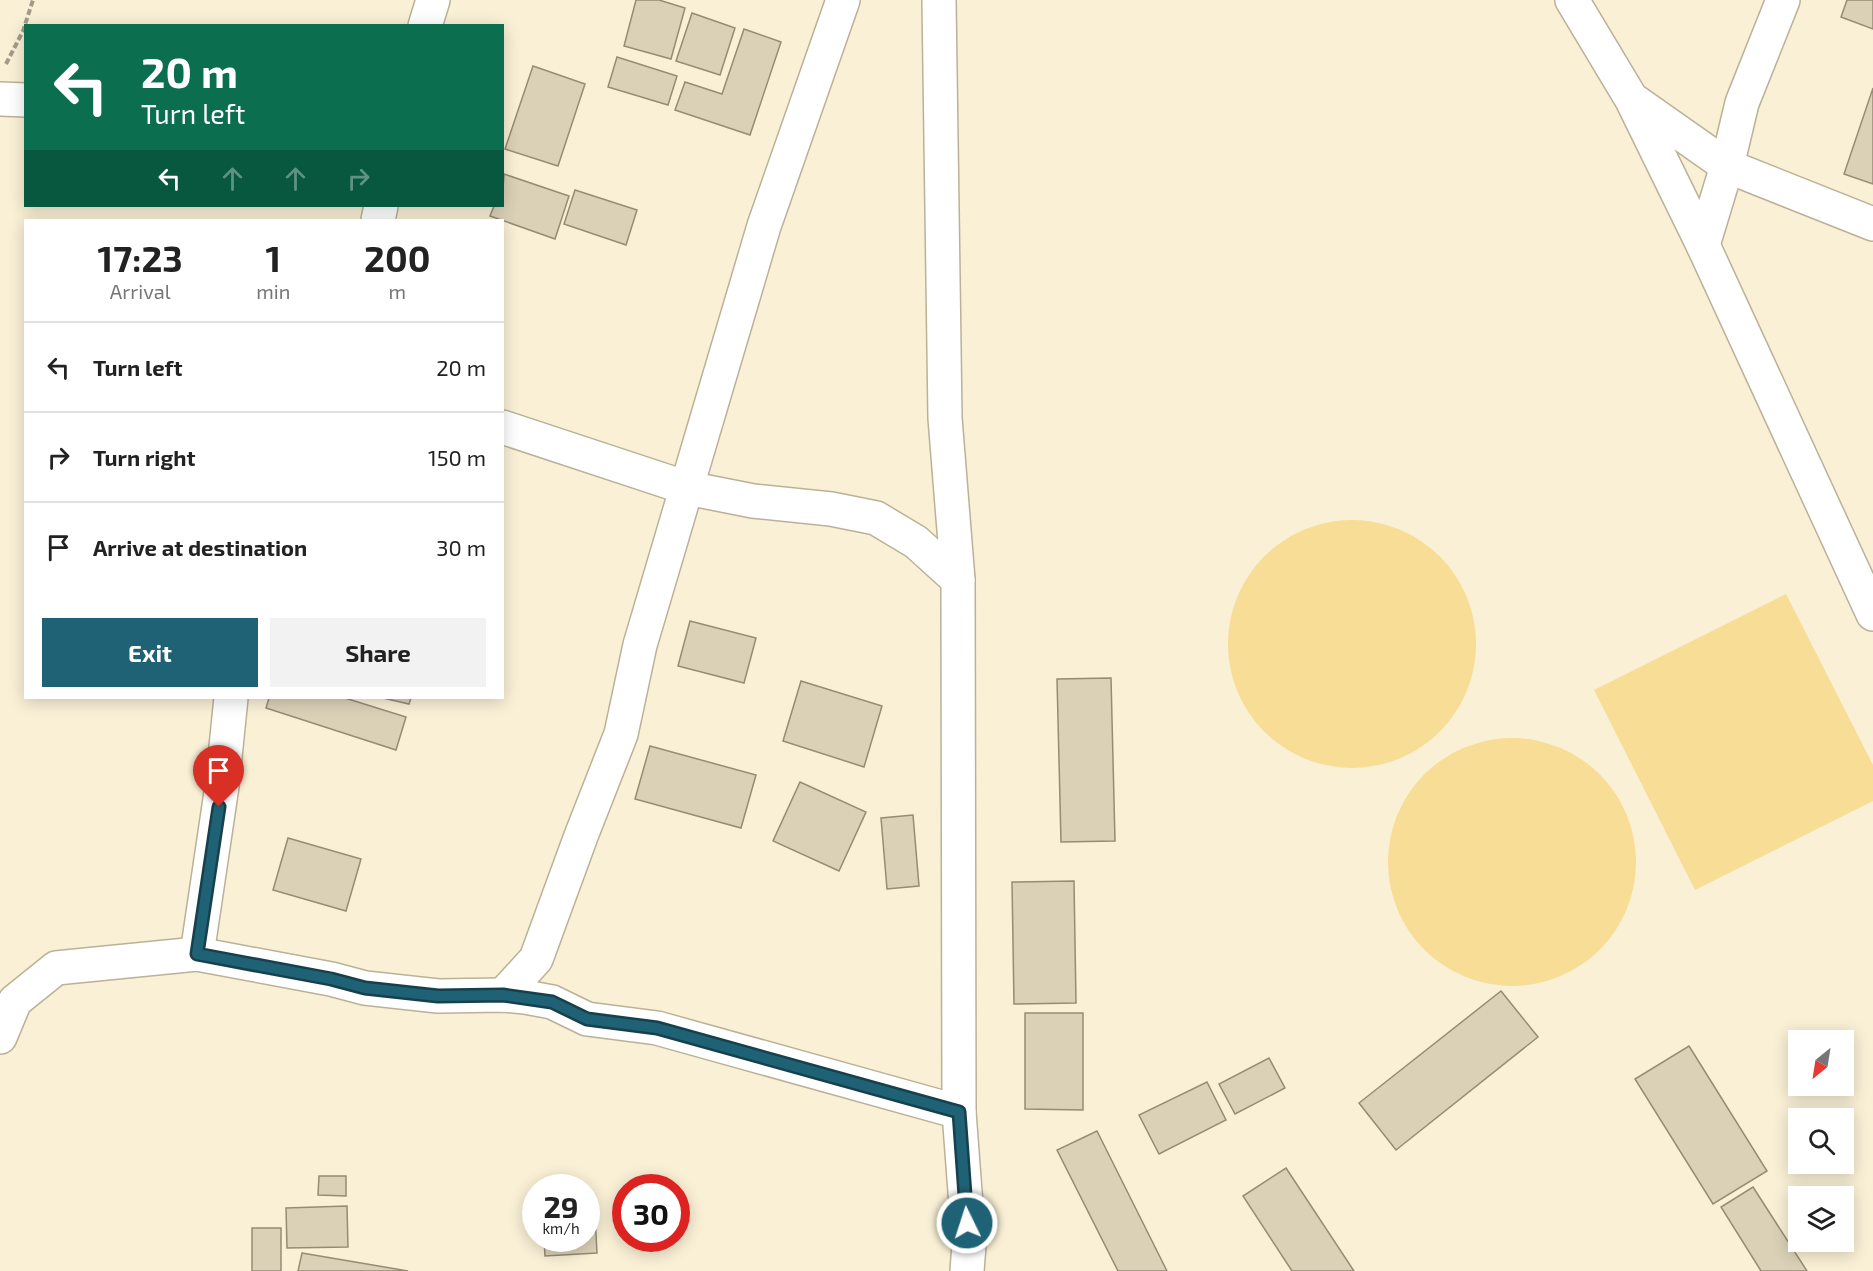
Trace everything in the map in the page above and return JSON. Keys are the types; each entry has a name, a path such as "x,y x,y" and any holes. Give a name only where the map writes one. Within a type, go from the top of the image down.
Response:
{"street":[{"path":"426,24 433,0"},
{"path":"503,995 536,959 621,734 640,645 764,226 843,0"},
{"path":"939,0 945,418 958,580 959,1112 969,1245 967,1271"},
{"path":"1572,0 1632,100 1704,245 1873,614"},
{"path":"1704,245 1742,103 1783,0"},
{"path":"0,99 24,100"},
{"path":"1632,100 1727,166 1873,224"},
{"path":"504,428 687,488 753,501 831,509 876,518 916,543 958,580"},
{"path":"197,954 222,786 231,699"},
{"path":"0,1037 15,1002 56,968 197,954 331,979 365,988 438,996 503,995 552,1002 587,1019 657,1028 959,1112"},
{"path":"536,959 552,1002"}],"path":[{"path":"25,24 33,0"},
{"path":"5,67 24,28"}],"shaded area":[{"path":"1352,520 1376,522 1399,529 1421,541 1440,556 1455,575 1467,597 1474,620 1476,644 1474,668 1467,691 1455,713 1440,732 1421,747 1399,759 1376,766 1352,768 1328,766 1305,759 1283,747 1264,732 1249,713 1237,691 1230,668 1228,644 1230,620 1237,597 1249,575 1264,556 1283,541 1305,529 1328,522"},
{"path":"1786,594 1873,765 1873,801 1695,890 1594,690"},
{"path":"1500,738 1524,738 1548,743 1571,752 1600,774 1622,803 1627,814 1634,838 1636,862 1634,886 1627,910 1622,921 1600,950 1571,972 1560,977 1524,986 1500,986 1476,981 1453,972 1433,958 1416,941 1402,921 1393,898 1388,874 1388,850 1393,826 1402,803 1416,783 1433,766 1453,752 1476,743"}],"building":[{"path":"636,0 659,0 685,8 671,59 624,46"},
{"path":"1847,0 1873,0 1873,29 1841,17"},
{"path":"692,13 735,28 720,75 676,61"},
{"path":"744,29 781,42 750,135 675,110 685,82 722,94"},
{"path":"617,57 677,76 668,105 608,87"},
{"path":"533,66 585,84 558,166 505,149"},
{"path":"1873,88 1873,184 1844,174"},
{"path":"504,174 569,196 555,239 504,221 504,219 490,216 494,207 504,207"},
{"path":"575,190 637,210 626,245 564,224"},
{"path":"690,621 756,638 744,683 678,666"},
{"path":"1111,678 1115,841 1061,842 1057,679"},
{"path":"801,681 882,706 864,767 783,741"},
{"path":"269,699 348,699 406,717 396,750 266,708"},
{"path":"387,699 411,699 409,704"},
{"path":"650,746 756,775 741,828 635,799"},
{"path":"800,782 866,812 839,871 773,841"},
{"path":"913,815 919,886 887,889 881,818"},
{"path":"288,838 361,859 346,911 273,890"},
{"path":"1074,881 1076,1003 1014,1004 1012,882"},
{"path":"1501,991 1538,1037 1396,1150 1359,1103"},
{"path":"1025,1013 1083,1013 1083,1110 1025,1109"},
{"path":"1689,1046 1767,1171 1713,1204 1635,1079"},
{"path":"1269,1058 1285,1088 1235,1114 1219,1084"},
{"path":"1207,1082 1226,1120 1159,1154 1139,1115"},
{"path":"1097,1131 1167,1271 1118,1271 1057,1150"},
{"path":"1286,1168 1354,1271 1292,1271 1243,1196"},
{"path":"319,1176 346,1176 346,1196 318,1195"},
{"path":"1753,1187 1788,1241 1788,1252 1795,1252 1807,1271 1761,1271 1721,1207"},
{"path":"347,1206 348,1247 287,1248 286,1208"},
{"path":"252,1228 281,1228 281,1271 252,1271"},
{"path":"545,1252 597,1252 597,1253 545,1256"},
{"path":"302,1253 408,1271 298,1271"}],"route":[{"path":"219,807 197,954 331,979 365,988 438,996 503,995 552,1002 587,1019 657,1028 959,1112 967,1223"}]}
